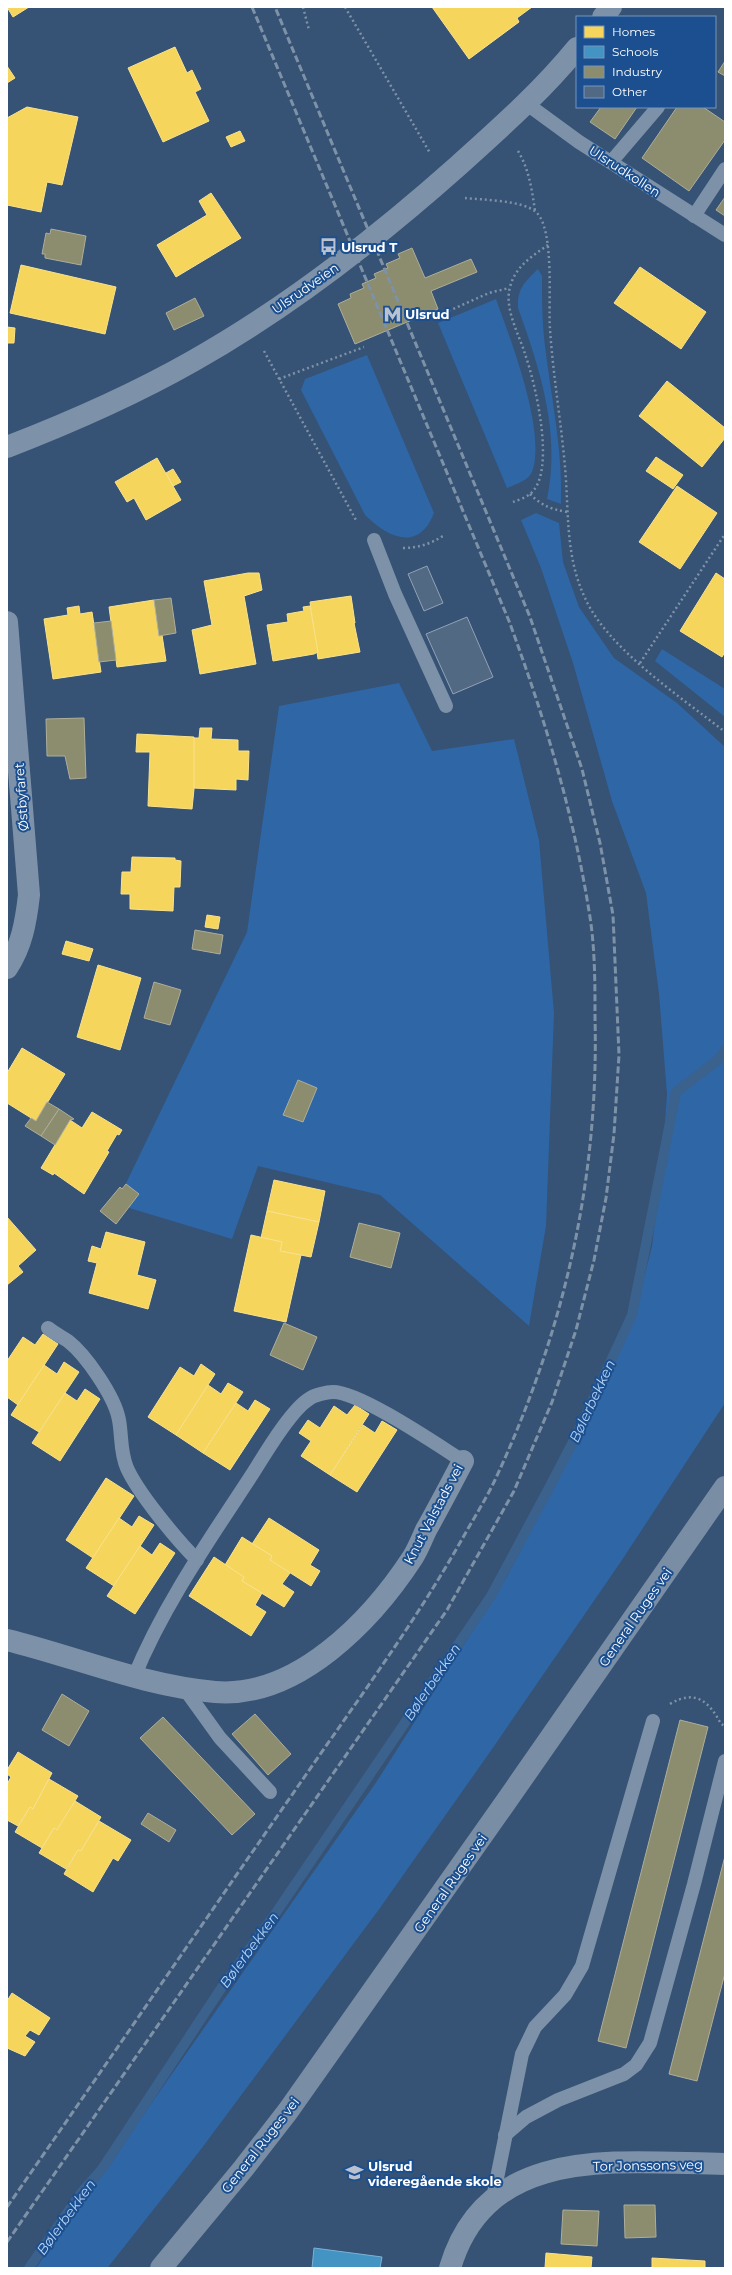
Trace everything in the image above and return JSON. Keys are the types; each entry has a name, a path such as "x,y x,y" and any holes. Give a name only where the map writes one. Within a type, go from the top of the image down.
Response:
{"main road":[{"name":"General Ruges vei","path":"161,2268 243,2169 297,2099 725,1487"}],"street":[{"path":"604,16 611,7"},
{"name":"Ulsrudveien","path":"7,447 138,389 192,362 246,328 332,270 396,219 527,104 576,49"},
{"name":"Østbyfaret","path":"7,622 29,895 25,926 15,956 7,968"},
{"name":"Knut Valstads vei","path":"7,1640 56,1652 134,1677 184,1688 216,1692 234,1692 281,1682 335,1646 361,1624 414,1556 463,1461"},
{"name":"Tor Jonssons veg","path":"450,2268 461,2236 480,2211 493,2198 541,2173 603,2163 725,2164"}],"lane":[{"name":"Ulsrudkollen","path":"527,104 579,142 725,235"},
{"path":"611,162 657,108"},
{"path":"694,216 725,169"},
{"path":"374,540 395,594 446,706"},
{"path":"48,1328 69,1342 112,1397 119,1419 122,1455 128,1470 143,1494 182,1545 197,1560"},
{"name":"Knut Valstads vei","path":"134,1677 180,1586 267,1452 298,1410 310,1398 332,1392 346,1394 362,1400 463,1461"},
{"path":"184,1688 220,1738 270,1792"},
{"path":"493,2198 522,2054 535,2027 565,1995 582,1966 653,1721"},
{"path":"505,2135 526,2117 552,2104 624,2074 636,2065 650,2043 694,1884 725,1761"}],"path":[{"path":"303,7 309,30"},
{"path":"345,7 431,155"},
{"path":"517,148 524,160 531,182 535,211 543,225 548,245 550,330 565,471 567,512 572,557 584,597 595,618 640,663 725,732"},
{"path":"461,197 515,204 535,211"},
{"path":"513,502 530,494 539,482 542,473 542,428 533,379 509,308 509,288 514,276 530,258 548,245"},
{"path":"435,317 489,293 509,288"},
{"path":"279,379 364,347"},
{"path":"263,348 361,528 374,540 400,548 414,548 434,542 443,536"},
{"path":"530,494 541,505 553,510 567,512"},
{"path":"640,663 725,534"},
{"path":"653,1721 669,1704 682,1697 698,1698 708,1704 721,1724 725,1726"}],"shaded area":[{"path":"538,269 542,276 543,329 556,420 560,462 561,504 547,499 551,475 550,426 541,378 518,308 520,290"},
{"path":"496,299 525,385 535,434 535,455 532,472 525,480 507,488 438,323"},
{"path":"367,355 434,513 428,525 420,533 412,537 393,535 383,530 365,515 301,390 305,379"},
{"path":"536,513 559,523 563,562 579,607 614,658 677,703 725,747 725,1403 620,1563 490,1752 380,1908 202,2148 109,2266 107,2268 36,2268 377,1781 505,1580 576,1445 634,1319 652,1246 662,1167 667,1094 659,994 646,893 612,801 573,663 541,568 521,520"},
{"path":"662,649 725,689 725,717 655,661"},
{"path":"399,683 432,751 514,739 539,840 554,1013 546,1226 529,1326 380,1195 258,1166 232,1239 116,1204 247,932 279,706"}],"building: Homes":[{"path":"7,7 29,7 13,17"},
{"path":"432,7 532,7 517,18 519,22 469,59"},
{"path":"175,47 187,73 192,70 201,89 195,92 209,121 163,142 128,68"},
{"path":"7,66 15,78 7,83"},
{"path":"27,107 78,117 62,185 47,182 41,212 7,205 7,118"},
{"path":"240,131 245,141 231,147 226,137"},
{"path":"211,193 241,238 176,277 157,245 207,215 199,201"},
{"path":"21,265 116,287 105,334 10,313"},
{"path":"640,267 706,312 681,349 614,303"},
{"path":"7,327 15,328 14,343 7,343"},
{"path":"667,381 725,428 725,438 702,467 639,416"},
{"path":"656,457 683,475 673,489 646,471"},
{"path":"157,458 181,500 146,520 134,498 127,502 115,482"},
{"path":"173,469 181,482 173,486 166,473"},
{"path":"677,486 717,513 680,569 639,542"},
{"path":"248,573 259,573 262,590 244,596 256,664 200,674 192,630 212,625 204,581"},
{"path":"716,573 725,579 725,652 722,657 680,631"},
{"path":"351,596 354,623 360,652 318,659 310,602"},
{"path":"154,600 159,636 162,635 166,661 117,667 109,607"},
{"path":"79,606 80,614 92,612 101,672 53,679 44,619 68,615 67,608"},
{"path":"310,606 318,652 273,661 267,625 288,622 287,614 304,611 303,607"},
{"path":"200,728 212,728 211,739 238,740 238,751 249,751 248,780 236,779 236,790 193,788 193,738 199,738"},
{"path":"137,734 194,737 194,789 192,809 148,806 150,752 136,752"},
{"path":"132,857 175,858 175,860 181,861 180,887 174,887 173,911 130,909 130,894 121,894 122,872 131,872"},
{"path":"207,915 220,917 218,929 205,927"},
{"path":"66,941 93,949 89,961 62,954"},
{"path":"98,965 141,978 120,1050 77,1037"},
{"path":"22,1048 65,1074 36,1121 7,1103 7,1073"},
{"path":"92,1112 122,1130 119,1135 117,1134 107,1151 109,1152 84,1194 54,1173 53,1175 41,1168 70,1120 82,1128"},
{"path":"274,1180 325,1191 319,1222 267,1211"},
{"path":"267,1211 319,1222 311,1257 280,1251 282,1242 261,1238"},
{"path":"7,1217 36,1250 18,1266 23,1272 7,1285"},
{"path":"106,1232 145,1242 137,1275 156,1280 148,1309 89,1293 97,1263 88,1261 92,1246 101,1249"},
{"path":"251,1235 282,1242 280,1251 301,1255 286,1322 234,1311"},
{"path":"43,1334 58,1344 18,1405 7,1397 7,1361 23,1337 35,1345"},
{"path":"64,1362 79,1372 39,1432 11,1415 44,1365 57,1374"},
{"path":"201,1364 215,1374 176,1435 148,1417 180,1367 194,1376"},
{"path":"228,1383 243,1392 203,1453 176,1435 208,1385 221,1394"},
{"path":"85,1389 100,1399 60,1461 32,1443 65,1393 77,1401"},
{"path":"255,1400 270,1409 230,1470 203,1453 236,1403 248,1411"},
{"path":"355,1405 369,1414 330,1475 301,1456 311,1441 299,1433 308,1420 320,1428 334,1406 347,1415"},
{"path":"382,1421 397,1430 357,1492 330,1475 363,1425 375,1433"},
{"path":"106,1478 134,1496 93,1558 66,1540"},
{"path":"139,1516 154,1525 114,1586 86,1568 119,1518 132,1527"},
{"path":"269,1518 319,1550 310,1565 320,1571 311,1586 270,1560 272,1556 252,1544"},
{"path":"242,1537 272,1556 270,1560 290,1573 282,1584 294,1592 284,1607 242,1581 244,1577 225,1565"},
{"path":"160,1543 175,1553 135,1614 107,1596 140,1546 152,1555"},
{"path":"214,1557 244,1577 242,1581 262,1593 255,1605 266,1612 251,1636 189,1596"},
{"path":"18,1752 52,1773 33,1809 30,1807 18,1826 7,1820 7,1784 11,1777 7,1774 7,1770"},
{"path":"49,1779 78,1796 57,1830 54,1828 42,1848 15,1832 30,1807 33,1809"},
{"path":"75,1801 101,1817 81,1851 78,1850 66,1869 39,1853 54,1828 57,1830"},
{"path":"99,1821 131,1840 118,1861 113,1858 93,1892 64,1874 78,1850 81,1851"},
{"path":"12,1993 50,2018 39,2035 30,2030 25,2036 35,2042 25,2056 7,2048 7,2001"},
{"path":"546,2253 592,2257 591,2268 545,2268"},
{"path":"652,2258 705,2261 705,2268 652,2268"}],"building: Schools":[{"path":"314,2248 382,2257 380,2268 312,2268"}],"building: Industry":[{"path":"725,61 725,76 718,72"},
{"path":"600,108 636,108 615,139 590,122"},
{"path":"676,108 704,108 725,122 725,140 689,191 642,158"},
{"path":"725,197 725,216 716,210"},
{"path":"51,229 86,236 81,265 45,258 45,254 42,254 46,233 50,234"},
{"path":"412,248 425,278 471,259 477,272 431,291 438,309 355,344 338,304 351,298 350,294 364,288 362,284 376,278 374,274 388,268 386,264 400,258 398,254"},
{"path":"195,298 204,316 174,330 166,313"},
{"path":"171,598 176,633 159,636 154,600"},
{"path":"111,621 116,660 99,662 94,623"},
{"path":"84,718 86,778 70,779 65,756 47,756 46,719"},
{"path":"195,930 223,935 220,954 192,949"},
{"path":"154,982 181,990 170,1025 144,1018"},
{"path":"298,1080 317,1088 303,1122 283,1115"},
{"path":"47,1102 59,1109 41,1136 25,1126 31,1118 36,1121"},
{"path":"59,1109 74,1119 70,1120 55,1145 41,1136"},
{"path":"126,1184 139,1194 116,1224 100,1211 120,1187 122,1189"},
{"path":"359,1223 400,1233 391,1268 350,1257"},
{"path":"284,1323 317,1337 303,1370 270,1355"},
{"path":"62,1694 89,1711 69,1746 42,1730"},
{"path":"255,1714 291,1754 268,1775 232,1734"},
{"path":"163,1717 255,1814 232,1835 140,1738"},
{"path":"680,1720 708,1727 626,2048 598,2041"},
{"path":"148,1813 176,1830 169,1842 141,1824"},
{"path":"725,1856 725,1973 697,2081 669,2074"},
{"path":"624,2205 655,2205 656,2237 625,2238"},
{"path":"563,2210 599,2211 597,2246 561,2244"}],"building: Other":[{"path":"427,566 443,603 424,611 408,574"},
{"path":"467,617 493,677 453,694 426,634"}],"waterway":[{"name":"Bølerbekken","path":"29,2268 81,2193 102,2169 222,1987 273,1917 491,1596 577,1434 632,1315 676,1092 718,1060 725,1050"}],"railway":[{"path":"7,2207 422,1606 487,1496 519,1424 540,1368 558,1311 572,1254 583,1196 591,1137 595,1078 595,990 592,937 589,911 575,837 556,764 534,692 509,621 252,7"},
{"path":"7,2242 447,1610 514,1491 552,1402 576,1330 594,1260 606,1198 614,1134 619,1055 613,915 600,843 582,769 530,617 275,7"}],"place":[{"name":"Ulsrud T","path":"328,247"},
{"name":"Ulsrud","path":"392,314"},
{"name":"Ulsrud videregående skole","path":"355,2173"}]}
